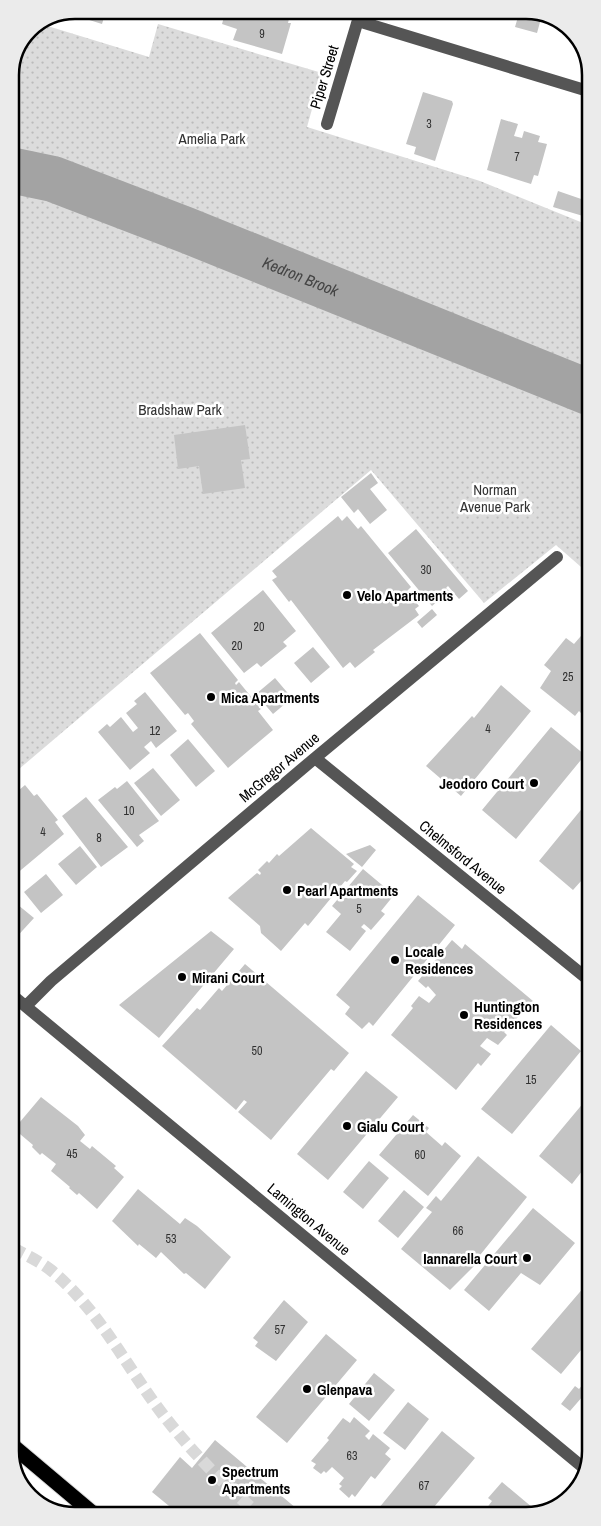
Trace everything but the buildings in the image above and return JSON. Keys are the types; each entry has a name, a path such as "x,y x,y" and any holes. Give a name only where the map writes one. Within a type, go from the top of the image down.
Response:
{"highway":[{"path":"19,1451 85,1507"}],"street":[{"name":"Piper Street","path":"327,124 358,19"},
{"path":"368,19 582,88"},
{"name":"McGregor Avenue","path":"26,1006 51,981 557,557"},
{"name":"Chelmsford Avenue","path":"315,758 582,975"},
{"name":"Lamington Avenue","path":"19,1000 580,1466"}],"green space":[{"path":"158,24 322,73 307,127 480,181 582,223 582,568 556,545 484,603 371,470 19,769 19,71 25,50 30,41 47,26 149,57"}],"waterway":[{"name":"Kedron Brook","path":"19,172 53,179 186,230 582,390"}],"tunnel":[{"path":"19,1251 52,1271 85,1304 164,1416 186,1443 209,1468 251,1507"}],"place":[{"name":"Velo Apartments","path":"347,595"},
{"name":"Mica Apartments","path":"211,697"},
{"name":"Jeodoro Court","path":"534,783"},
{"name":"Pearl Apartments","path":"287,890"},
{"name":"Locale Residences","path":"395,960"},
{"name":"Mirani Court","path":"182,977"},
{"name":"Huntington Residences","path":"464,1015"},
{"name":"Gialu Court","path":"347,1126"},
{"name":"Iannarella Court","path":"527,1258"},
{"name":"Glenpava","path":"307,1389"},
{"name":"Spectrum Apartments","path":"212,1480"}],"park label":[{"name":"Amelia Park","path":"212,138"},
{"name":"Bradshaw Park","path":"180,409"},
{"name":"Norman Avenue Park","path":"495,498"}]}
